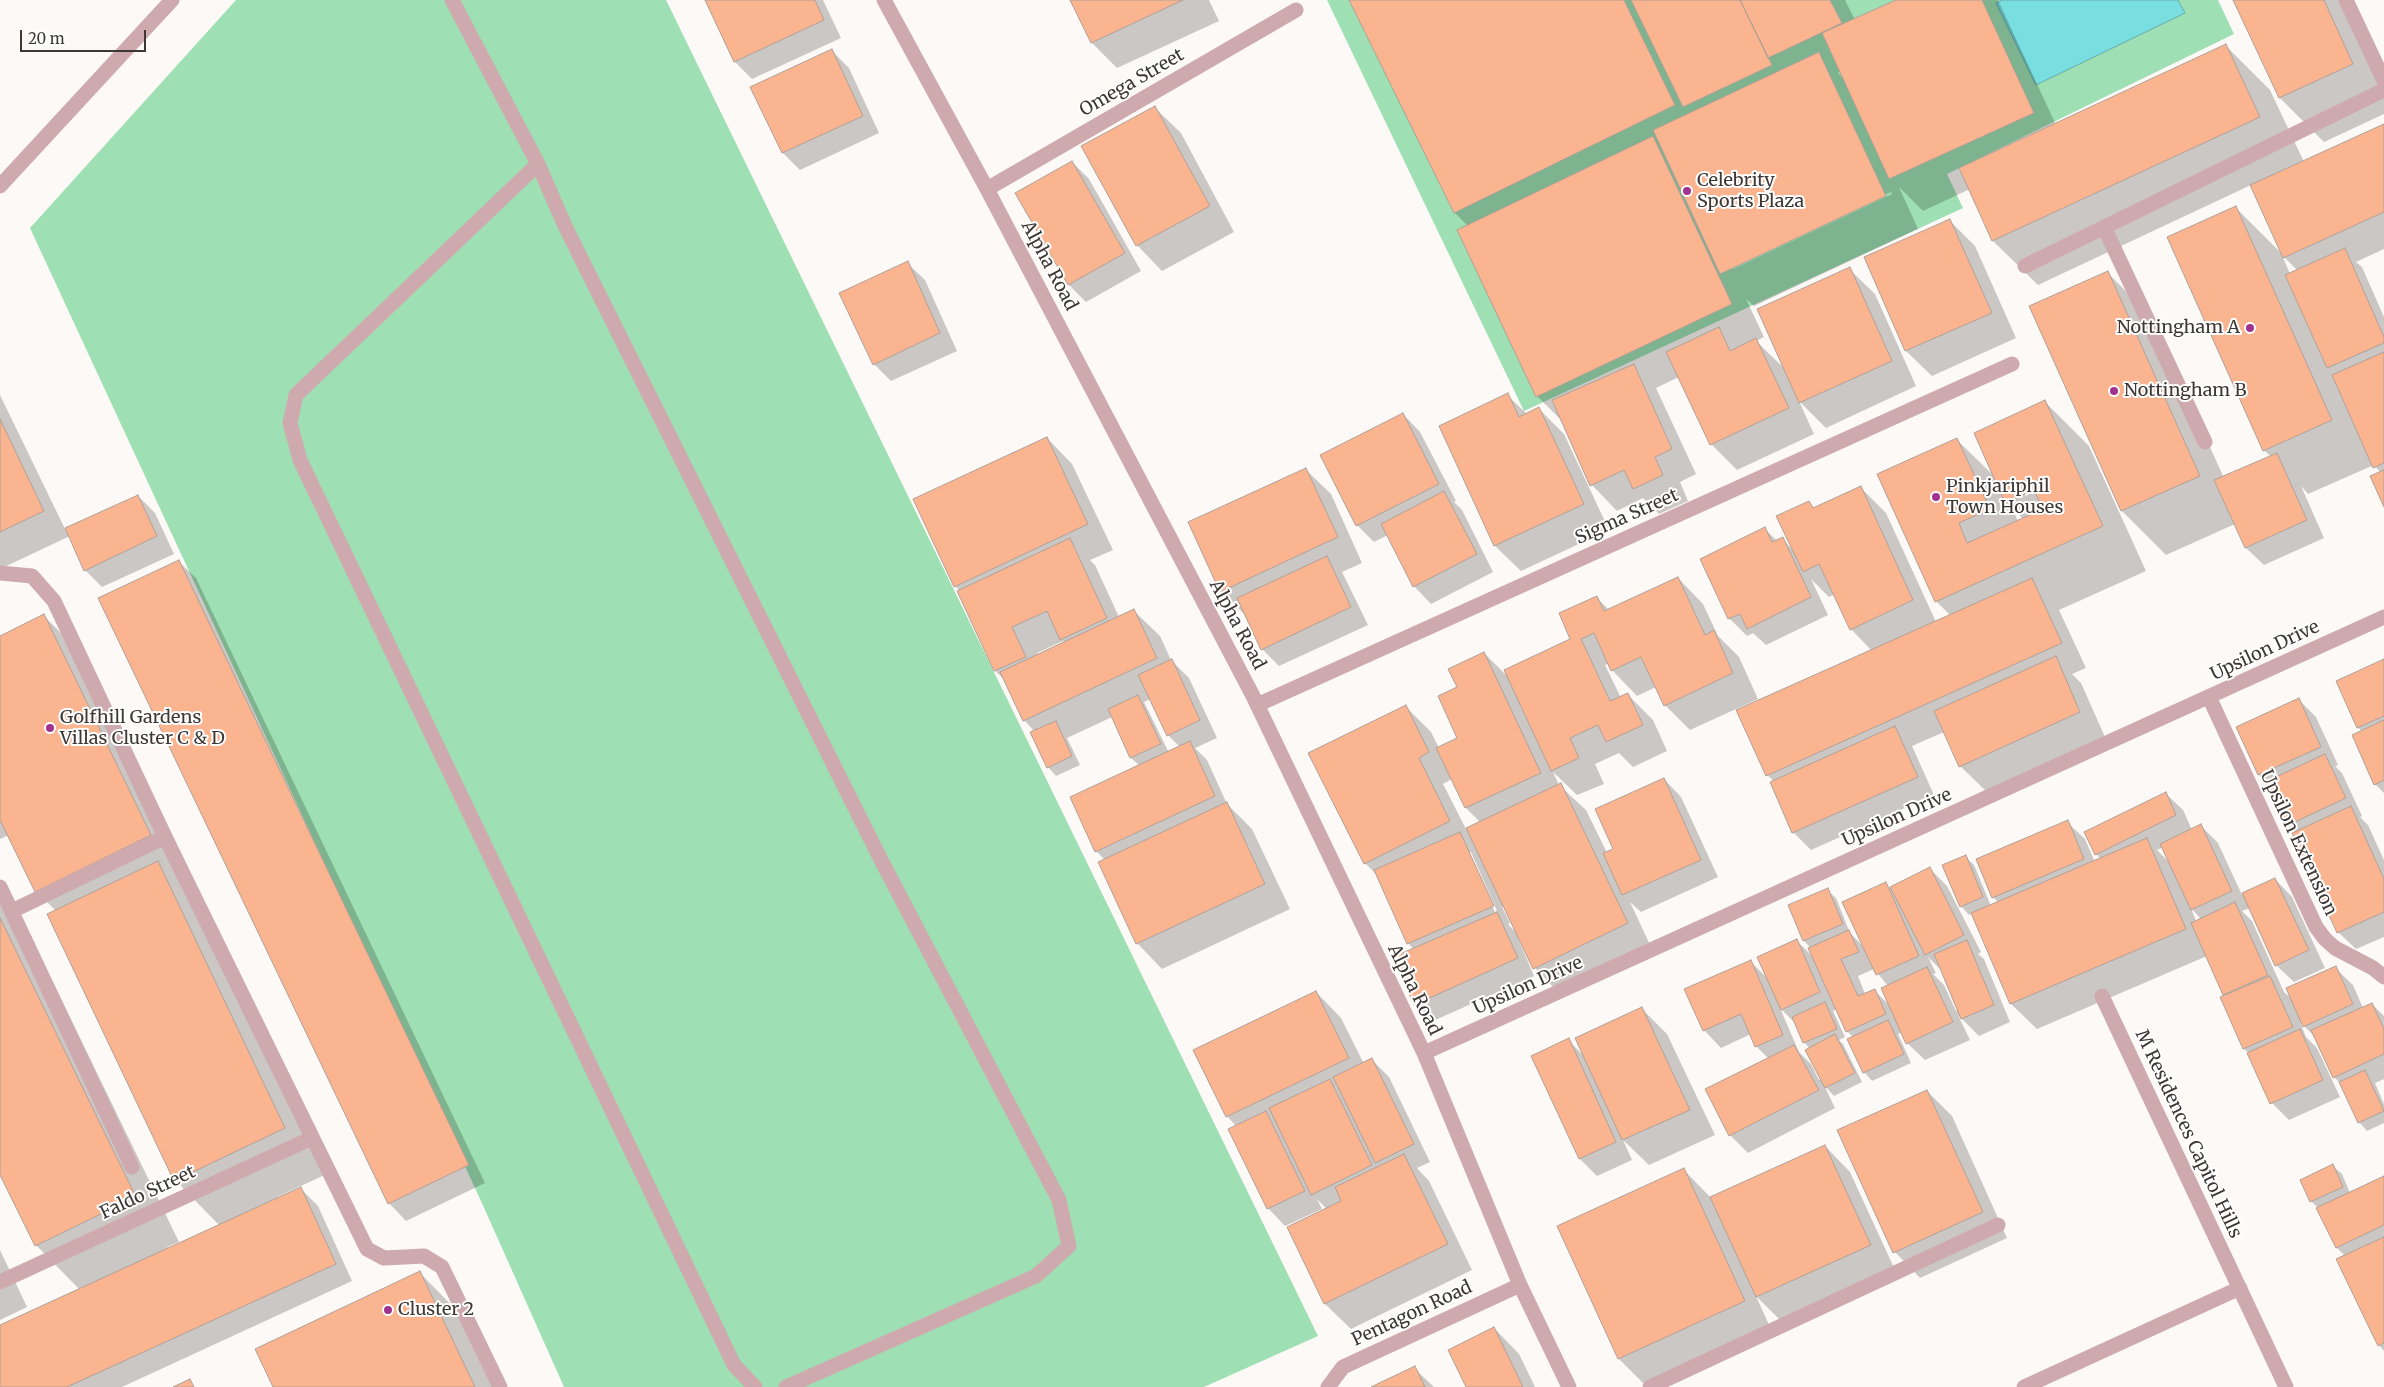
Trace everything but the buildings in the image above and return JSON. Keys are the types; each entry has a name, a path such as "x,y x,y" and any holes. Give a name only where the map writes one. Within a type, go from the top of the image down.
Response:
{"street":[{"path":"0,186 172,0"},
{"path":"452,0 538,164 565,226 874,848 1059,1200 1069,1246 1036,1276 786,1387"},
{"name":"Alpha Road","path":"884,0 987,189 1257,705 1424,1053 1520,1285 1569,1387"},
{"path":"2346,0 2384,81"},
{"name":"Omega Street","path":"987,189 1296,10"},
{"path":"2025,266 2384,90"},
{"path":"538,164 296,395 290,424 300,460 734,1365 755,1387"},
{"path":"2104,227 2205,442"},
{"name":"Sigma Street","path":"1257,705 2012,364"},
{"path":"0,574 32,576 54,602 165,838 367,1249 384,1258 424,1256 442,1268 500,1387"},
{"name":"Upsilon Drive","path":"1424,1053 2384,617"},
{"name":"Upsilon Extension","path":"2209,697 2316,927 2325,940 2335,948 2373,968 2384,977"},
{"path":"12,911 165,838"},
{"path":"0,887 132,1167"},
{"name":"M Residences Capitol Hills","path":"2102,996 2286,1387"},
{"name":"Faldo Street","path":"0,1282 312,1138"},
{"path":"1650,1387 1998,1225"},
{"name":"Pentagon Road","path":"1328,1387 1343,1367 1520,1285"},
{"path":"2024,1387 2240,1288"}],"green space":[{"path":"236,0 666,0 1318,1336 1204,1387 564,1387 481,1201 30,228"},
{"name":"Celebrity Sports Plaza","path":"1327,0 2218,0 2234,34 1947,174 1963,208 1524,411"}],"water":[{"path":"2002,0 2178,0 2185,13 2036,85 1996,3"}],"place":[{"name":"Celebrity Sports Plaza","path":"1687,191"},
{"name":"Nottingham A","path":"2250,328"},
{"name":"Nottingham B","path":"2114,391"},
{"name":"Pinkjariphil Town Houses","path":"1936,497"},
{"name":"Golfhill Gardens Villas Cluster C & D","path":"50,728"},
{"name":"Cluster 2","path":"388,1310"}]}
